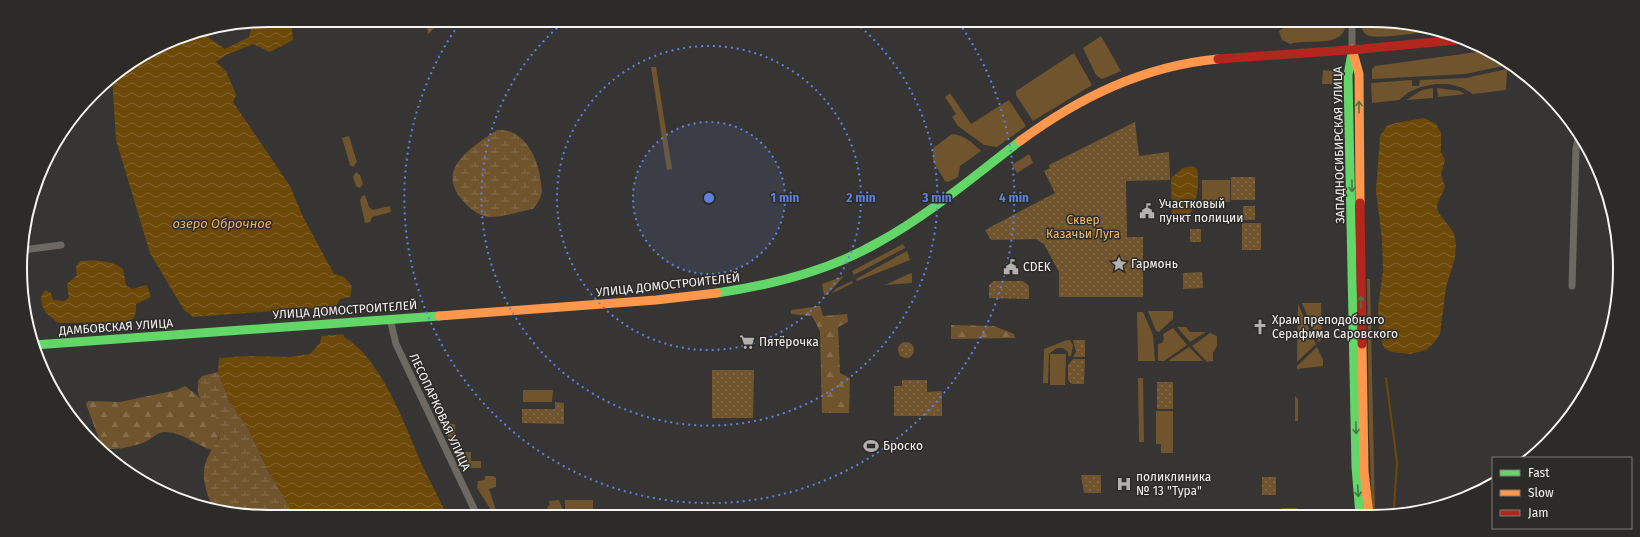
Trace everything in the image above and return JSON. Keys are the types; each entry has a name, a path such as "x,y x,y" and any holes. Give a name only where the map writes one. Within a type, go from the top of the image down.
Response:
{"main road":[{"name":"УЛИЦА ДОМОСТРОИТЕЛЕЙ","path":"1414,43 1443,38"},
{"name":"УЛИЦА ДОМОСТРОИТЕЛЕЙ","path":"200,333 670,299 749,288 820,269 851,256 896,233 1054,118 1102,91 1126,81 1172,66 1202,59 1352,50 1450,40"},
{"name":"ЗАПАДНОСИБИРСКАЯ УЛИЦА","path":"1352,50 1348,75 1356,467 1360,510"},
{"name":"ЗАПАДНОСИБИРСКАЯ УЛИЦА","path":"1352,50 1359,74 1363,425 1369,510"},
{"name":"ДАМБОВСКАЯ УЛИЦА","path":"40,345 200,333"}],"street":[{"path":"1352,27 1352,50"},
{"path":"1572,286 1575,155 1578,144"},
{"path":"28,249 61,245"},
{"name":"ЛЕСОПАРКОВАЯ УЛИЦА","path":"390,319 396,344 475,510"}],"green space":[{"path":"427,27 435,27 428,34"},
{"path":"1285,27 1345,27 1338,37 1331,40 1297,42 1290,44 1282,40 1279,31"},
{"path":"1361,27 1403,29 1421,32 1380,37 1367,35"},
{"path":"1400,29 1414,31 1405,32"},
{"path":"1101,36 1121,71 1102,79 1096,75 1083,48"},
{"path":"1478,52 1503,66 1465,74 1372,79 1372,69 1375,66"},
{"path":"1074,53 1092,85 1033,121 1016,95 1016,91"},
{"path":"651,67 656,67 672,169 667,170"},
{"path":"1507,69 1506,90 1473,94 1463,88 1449,84 1435,84 1421,87 1409,92 1399,100 1372,103 1371,83 1412,80 1412,86 1419,86 1420,80 1466,78"},
{"path":"1323,70 1338,73 1339,84 1322,84"},
{"path":"1433,88 1433,98 1406,100 1422,90"},
{"path":"1437,88 1460,91 1465,94 1438,97"},
{"path":"950,93 971,124 1009,100 1026,126 997,147 984,145 958,126 952,117 956,114 945,97"},
{"name":"Сквер Казачьи Луга","path":"1135,122 1139,156 1169,152 1170,180 1126,181 1127,237 1143,237 1143,297 1059,297 1059,272 1044,244 1036,239 991,240 985,230 1055,193 1044,171 1050,168 1049,165"},
{"path":"497,130 515,134 529,147 534,156 540,174 542,192 539,201 533,209 488,217 471,209 463,201 455,189 453,179 454,169 468,151"},
{"path":"952,134 965,138 981,151 960,166 958,177 948,182 945,181 933,161 933,148"},
{"path":"349,136 357,162 353,167 350,165 342,138"},
{"path":"1029,154 1033,163 1017,173 1012,165"},
{"path":"356,172 360,175 363,184 360,188 356,186 353,177"},
{"path":"1231,177 1255,177 1255,200 1231,200"},
{"path":"1202,180 1230,180 1230,202 1202,202"},
{"path":"365,195 369,207 373,210 390,206 391,212 372,217 370,222 365,223 360,200 362,196"},
{"path":"1243,206 1255,206 1255,220 1243,220"},
{"path":"1242,223 1261,223 1261,250 1242,250"},
{"path":"1190,229 1201,229 1201,242 1190,242"},
{"path":"903,244 905,248 854,275 852,271"},
{"path":"907,251 910,260 857,281 856,279"},
{"path":"1202,272 1203,288 1183,289 1183,273"},
{"path":"911,273 912,283 885,285"},
{"path":"844,276 827,295 824,295 822,284"},
{"path":"1367,279 1370,279 1375,510 1373,510 1369,433"},
{"path":"852,281 853,283 831,294 837,288"},
{"path":"994,281 1023,281 1029,286 1029,299 989,298 989,285"},
{"path":"1302,303 1321,303 1322,339 1318,342"},
{"path":"1298,304 1316,344 1297,362"},
{"path":"820,306 823,316 847,314 848,322 838,327 840,373 850,378 849,413 822,413 820,331 812,316 791,314 791,310"},
{"path":"1148,311 1173,311 1173,319 1159,332 1156,331"},
{"path":"1137,312 1143,312 1153,335 1155,361 1138,361"},
{"path":"951,325 994,326 1014,334 1015,338 951,339"},
{"path":"1177,327 1186,327 1190,332 1206,332 1190,342"},
{"path":"1173,328 1187,345 1164,361 1158,361 1158,344 1162,343 1164,339 1163,334"},
{"path":"1210,333 1217,336 1217,346 1213,353 1213,361 1207,362 1192,346"},
{"path":"1070,340 1073,345 1071,356 1068,356 1068,352 1063,348 1057,348 1049,354 1048,383 1043,383 1044,349"},
{"path":"1073,340 1085,340 1085,357 1073,357 1076,352"},
{"path":"903,342 909,342 914,347 912,356 909,358 903,358 898,353 898,347"},
{"path":"1189,347 1203,361 1168,361"},
{"path":"1317,347 1323,360 1323,366 1297,369 1297,366"},
{"path":"1050,354 1066,354 1065,385 1050,385"},
{"path":"1073,359 1085,359 1084,384 1072,384 1068,380 1068,365"},
{"path":"712,370 754,370 753,418 712,418"},
{"path":"218,372 229,401 248,428 267,469 292,510 237,508 211,503 206,489 204,472 206,461 217,442 219,429 213,414 199,396 198,381 202,376"},
{"path":"1138,378 1143,378 1144,442 1139,442"},
{"path":"902,380 927,380 927,392 942,391 942,416 894,416 894,386 902,386"},
{"path":"1157,382 1173,382 1173,409 1157,409"},
{"path":"185,386 203,401 214,414 219,428 219,436 212,450 170,432 163,432 137,445 118,449 107,448 100,441 86,404 88,401 120,402 177,390"},
{"path":"523,390 553,390 552,402 523,402"},
{"path":"1295,396 1298,399 1298,421 1295,421"},
{"path":"555,402 564,403 564,424 522,423 522,409 555,409"},
{"path":"1156,411 1173,411 1173,453 1161,453 1161,444 1156,444"},
{"path":"442,424 455,424 455,442 460,442 461,452 471,452 471,461 481,461 481,468 469,468 459,460"},
{"path":"1081,475 1101,475 1101,493 1084,493"},
{"path":"485,476 494,476 496,478 496,487 489,489 496,510 491,510 477,488 478,481 485,480"},
{"path":"1262,477 1276,477 1276,495 1262,495"},
{"path":"559,500 563,510 548,510 547,507 550,505 549,501"},
{"path":"565,500 593,500 593,510 565,510"},
{"path":"1281,508 1297,508 1297,510 1281,510"}],"water":[{"name":"озеро Оброчное","path":"292,27 293,40 270,52 253,44 226,55 216,62 226,71 236,95 233,102 290,186 303,217 334,274 344,277 352,286 350,297 340,299 336,306 344,337 357,347 369,360 380,376 399,412 421,463 444,510 292,510 267,469 248,428 229,401 218,372 219,358 246,356 290,357 310,354 320,343 322,334 319,309 312,308 193,317 184,310 150,253 116,140 112,84 148,59 176,45 208,35 209,38 225,49 249,37 252,28"},
{"path":"1424,118 1436,124 1441,133 1441,152 1445,160 1441,175 1445,187 1437,205 1438,212 1454,233 1456,245 1455,258 1446,287 1440,334 1434,343 1426,350 1410,354 1392,352 1384,348 1380,336 1378,308 1383,270 1382,239 1376,191 1380,136 1387,126 1395,123"},
{"path":"1192,166 1197,169 1198,175 1196,199 1189,215 1181,218 1172,215 1171,178 1183,168"},
{"path":"80,261 103,261 119,266 123,269 126,285 132,289 147,285 151,297 136,304 136,313 133,319 124,322 58,323 46,313 42,305 41,297 45,290 51,293 53,300 64,301 69,298 67,284 77,275 76,267"}],"pier":[{"path":"339,311 346,334 320,336 317,312"}],"waterway":[{"path":"1386,378 1397,462 1394,508"}],"traffic: fast":[{"path":"1352,53 1348,75 1356,467 1360,510"},
{"path":"717,293 780,281 841,261 861,252 898,231 934,207 1020,141"},
{"path":"40,345 439,316"}],"traffic: slow":[{"path":"1352,49 1359,74 1360,203"},
{"path":"1020,141 1066,111 1114,86 1139,76 1164,69 1218,59"},
{"path":"439,316 656,300 717,293"},
{"path":"1362,344 1364,471 1368,510"}],"traffic: jam":[{"path":"1218,59 1362,49 1451,41"},
{"path":"1360,203 1362,344"}],"place":[{"name":"Участковый пункт полиции","path":"1147,211"},
{"name":"Гармонь","path":"1119,264"},
{"name":"CDEK","path":"1011,267"},
{"name":"Храм преподобного Серафима Саровского","path":"1260,327"},
{"name":"Пятёрочка","path":"747,342"},
{"name":"Броско","path":"871,446"},
{"name":"поликлиника № 13 \"Тура\"","path":"1124,484"}]}
